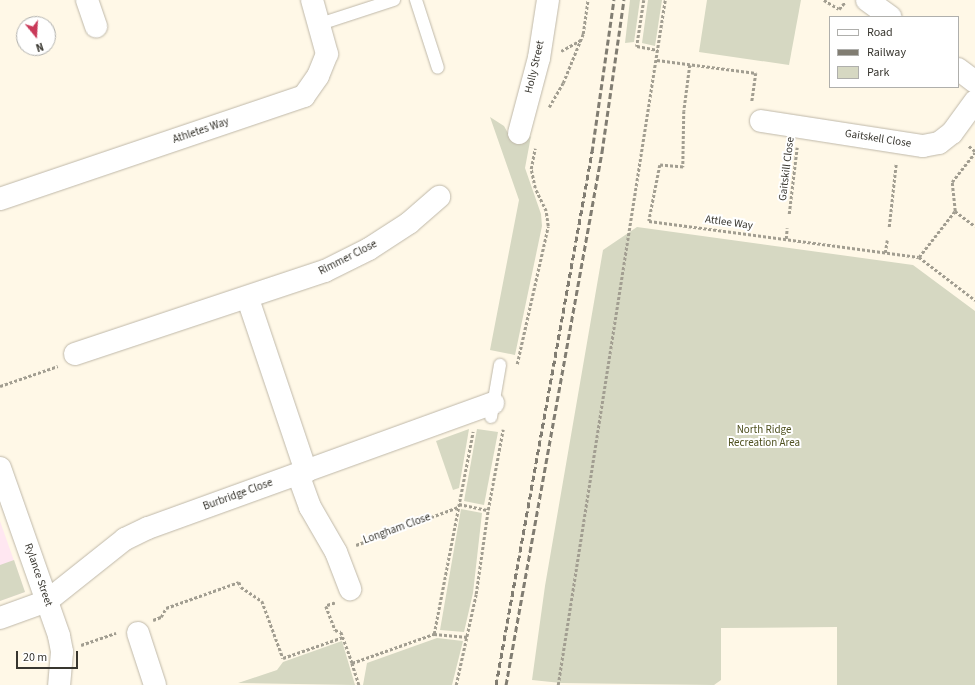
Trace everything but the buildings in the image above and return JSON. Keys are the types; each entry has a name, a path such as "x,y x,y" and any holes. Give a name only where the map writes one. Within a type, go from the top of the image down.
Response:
{"street":[{"path":"87,0 96,26"},
{"name":"Athletes Way","path":"0,199 304,96 318,76 327,54 320,24 312,0"},
{"name":"Holly Street","path":"519,133 539,58 548,0"},
{"path":"959,70 975,82"},
{"name":"Gaitskell Close","path":"761,121 923,146 938,143 952,133 975,101"},
{"name":"Rimmer Close","path":"75,354 248,299 325,271 369,249 409,223 439,198"},
{"path":"248,299 302,472 310,507 336,552 350,589"},
{"name":"Burbridge Close","path":"0,618 47,601 130,536 148,528 302,472 492,410"},
{"name":"Rylance Street","path":"0,468 47,601 62,652 59,685"},
{"path":"138,633 155,685"}],"lane":[{"path":"320,24 394,0"},
{"path":"416,0 438,68"},
{"path":"492,410 500,365"}],"path":[{"path":"584,34 588,0"},
{"path":"644,0 637,46 658,50"},
{"path":"558,685 666,0"},
{"path":"824,0 839,9 847,0"},
{"path":"657,60 756,73 750,119 761,121"},
{"name":"Attlee Way","path":"690,65 684,111 683,167 660,165 649,220 919,257"},
{"name":"Gaitskill Close","path":"789,214 800,127"},
{"path":"889,227 899,142"},
{"path":"975,153 952,182 955,211 919,257 975,300"},
{"path":"955,211 975,226"},
{"path":"786,239 787,228"},
{"path":"885,253 887,240"},
{"path":"0,386 62,365 75,354"},
{"path":"434,634 475,426"},
{"path":"459,505 488,510"},
{"name":"Longham Close","path":"336,552 459,505"},
{"path":"239,582 241,587 262,601 283,658 343,637"},
{"path":"350,589 352,596 326,606 335,630 342,632 359,685"},
{"path":"352,663 434,634 468,637"}],"shaded area":[{"path":"0,521 25,592 0,601"}],"green space":[{"path":"630,0 640,0 634,42 625,43"},
{"path":"648,0 662,0 655,46 642,43"},
{"path":"707,0 801,0 789,65 699,52"},
{"path":"490,117 504,126 509,135 524,142 531,136 525,168 541,214 542,226 515,355 490,350 519,200"},
{"name":"North Ridge Recreation Area","path":"637,227 913,265 975,311 975,685 837,685 837,627 721,628 721,680 714,685 561,683 532,680 545,586 603,250"},
{"path":"469,429 459,488 453,490 436,441"},
{"path":"477,429 498,432 484,505 464,501"},
{"path":"461,509 482,513 473,593 464,632 440,630"},
{"path":"14,560 25,592 0,601 0,565"},
{"path":"437,638 463,641 452,685 363,685 367,663"},
{"path":"342,641 355,685 238,683 277,670 283,662"}],"railway":[{"path":"496,685 592,152 614,0"},
{"path":"506,685 602,152 624,0"}]}
